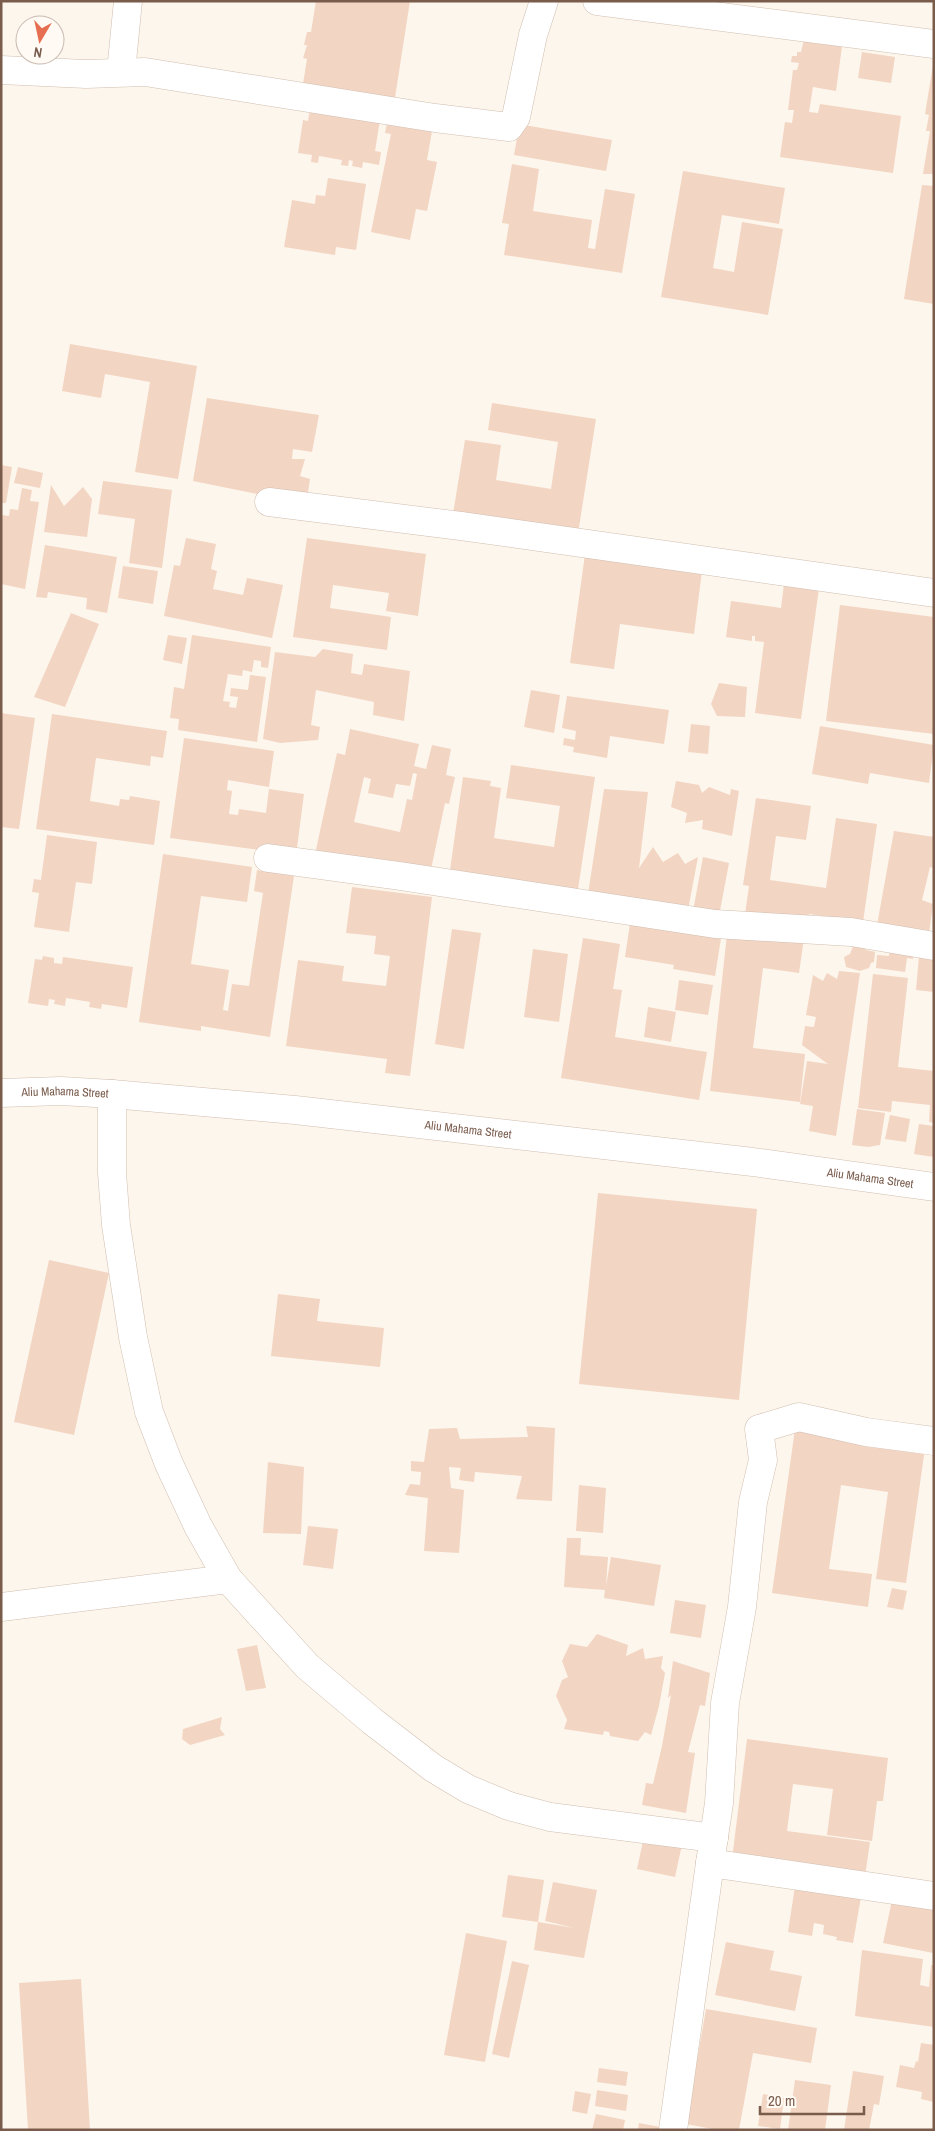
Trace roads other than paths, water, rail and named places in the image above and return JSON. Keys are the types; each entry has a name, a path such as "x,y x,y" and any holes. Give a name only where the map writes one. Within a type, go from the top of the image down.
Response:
{"street":[{"path":"121,72 128,1"},
{"path":"1,70 86,74 145,72 304,95 435,118 509,127 516,117 533,36 544,1"},
{"path":"597,1 934,44"},
{"path":"269,502 461,526 934,593"},
{"path":"268,858 716,924 851,932 934,946"},
{"name":"Aliu Mahama Street","path":"1,1092 61,1091 112,1094 295,1110 753,1162 934,1188"},
{"path":"112,1094 112,1173 116,1225 133,1336 149,1412 169,1464 190,1509 228,1579 307,1666 417,1756 468,1789 509,1806 550,1817 934,1896"},
{"path":"673,2130 719,1803 725,1703 742,1607 753,1502 763,1460 759,1429 800,1417 866,1432 934,1441"},
{"path":"1,1607 228,1579"}]}
